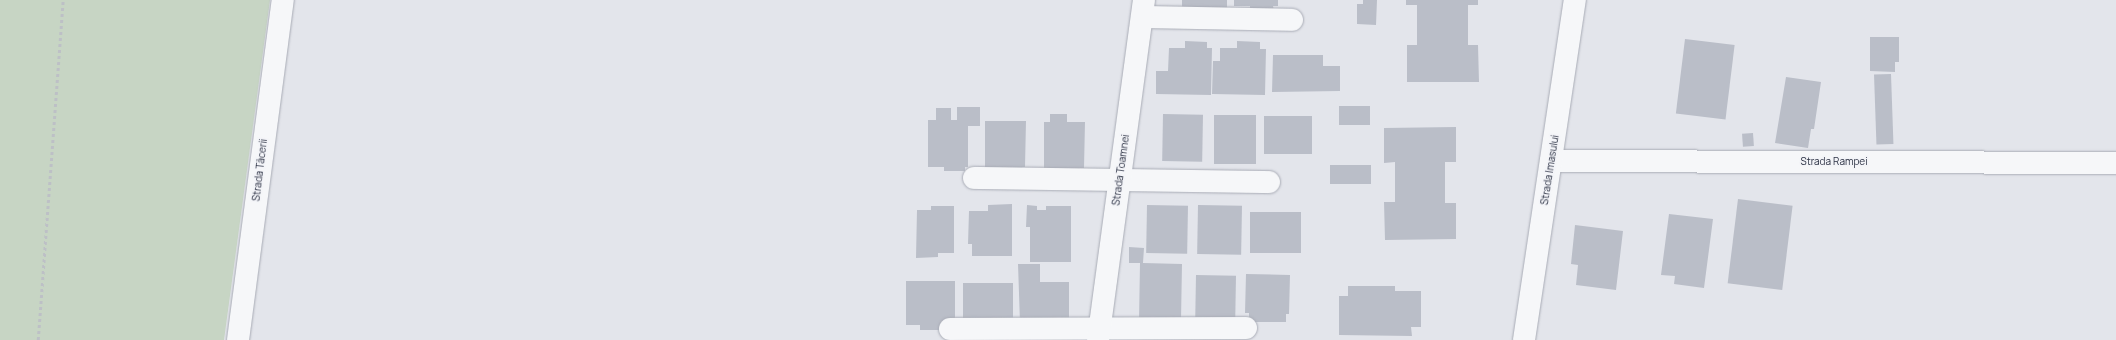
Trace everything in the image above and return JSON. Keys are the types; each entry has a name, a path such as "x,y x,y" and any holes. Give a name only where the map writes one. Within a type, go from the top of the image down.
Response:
{"street":[{"name":"Strada Tăcerii","path":"238,340 283,0"},
{"name":"Strada Imasului","path":"1524,340 1576,0"},
{"path":"1143,8 1292,20"},
{"name":"Strada Toamnei","path":"1099,334 1143,8"},
{"name":"Strada Rampei","path":"1551,161 2116,163"},
{"path":"974,178 1269,182"},
{"path":"950,329 1099,334 1246,328"}],"path":[{"path":"38,340 63,0"}],"green space":[{"path":"0,0 270,0 224,340 0,340"}],"building":[{"path":"1182,0 1227,0 1227,8 1182,8"},
{"path":"1234,0 1278,0 1278,6 1273,6 1274,11 1250,11 1250,6 1234,6"},
{"path":"1363,0 1377,0 1376,25 1357,24 1357,4 1363,4"},
{"path":"1406,0 1478,0 1478,5 1468,5 1468,45 1478,45 1479,82 1407,82 1407,45 1417,45 1417,5 1406,5"},
{"path":"1870,37 1899,37 1899,62 1895,62 1895,72 1870,71"},
{"path":"1685,39 1735,45 1725,120 1676,113"},
{"path":"1185,41 1207,42 1207,48 1212,48 1211,95 1156,94 1156,71 1168,71 1169,48 1185,48"},
{"path":"1237,41 1260,42 1260,49 1266,49 1265,95 1212,94 1213,61 1220,61 1220,48 1237,48"},
{"path":"1273,55 1323,55 1323,66 1340,66 1340,91 1272,92"},
{"path":"1891,74 1893,144 1876,145 1874,75"},
{"path":"1786,77 1821,82 1814,129 1811,129 1808,148 1775,143"},
{"path":"1339,106 1370,106 1370,125 1339,125"},
{"path":"957,107 980,107 980,126 968,126 968,167 965,167 965,171 944,171 944,167 928,167 928,120 936,120 936,108 951,108 951,120 957,120"},
{"path":"1050,114 1067,114 1067,122 1085,122 1084,168 1080,168 1080,171 1044,168 1044,122 1050,122"},
{"path":"1163,114 1203,115 1202,162 1162,161"},
{"path":"1214,115 1256,115 1256,164 1214,164"},
{"path":"1264,116 1312,116 1312,154 1264,154"},
{"path":"985,121 1026,121 1025,167 1022,167 1022,172 985,168"},
{"path":"1456,127 1456,162 1445,162 1445,203 1456,203 1456,239 1385,240 1384,202 1395,202 1395,162 1384,163 1384,128"},
{"path":"1753,133 1754,146 1743,147 1742,134"},
{"path":"1330,165 1371,165 1371,184 1330,184"},
{"path":"1738,199 1793,206 1782,290 1728,283"},
{"path":"1012,204 1012,256 972,256 972,244 968,244 969,211 988,211 988,205"},
{"path":"1027,205 1037,206 1037,210 1046,210 1046,206 1071,206 1071,262 1030,262 1030,227 1026,227"},
{"path":"1147,205 1188,206 1187,254 1146,253"},
{"path":"1198,205 1242,206 1241,255 1197,254"},
{"path":"931,206 954,206 954,253 938,253 938,257 916,258 917,210 931,210"},
{"path":"1250,212 1301,212 1301,253 1250,253"},
{"path":"1669,214 1713,219 1704,288 1674,284 1675,276 1661,275"},
{"path":"1575,225 1623,231 1616,290 1576,285 1578,265 1571,264"},
{"path":"1129,247 1144,248 1143,263 1182,264 1181,320 1139,322 1140,263 1129,263"},
{"path":"1018,264 1040,264 1040,282 1069,282 1069,324 1020,323"},
{"path":"1246,274 1290,275 1289,314 1286,314 1286,322 1249,322 1249,313 1245,313"},
{"path":"1196,275 1236,276 1235,323 1195,322"},
{"path":"906,281 955,281 955,325 943,330 920,330 920,325 906,325"},
{"path":"963,283 1013,283 1013,324 963,324"},
{"path":"1348,286 1395,286 1395,291 1421,291 1421,327 1411,327 1412,336 1339,335 1339,296 1348,296"}]}
